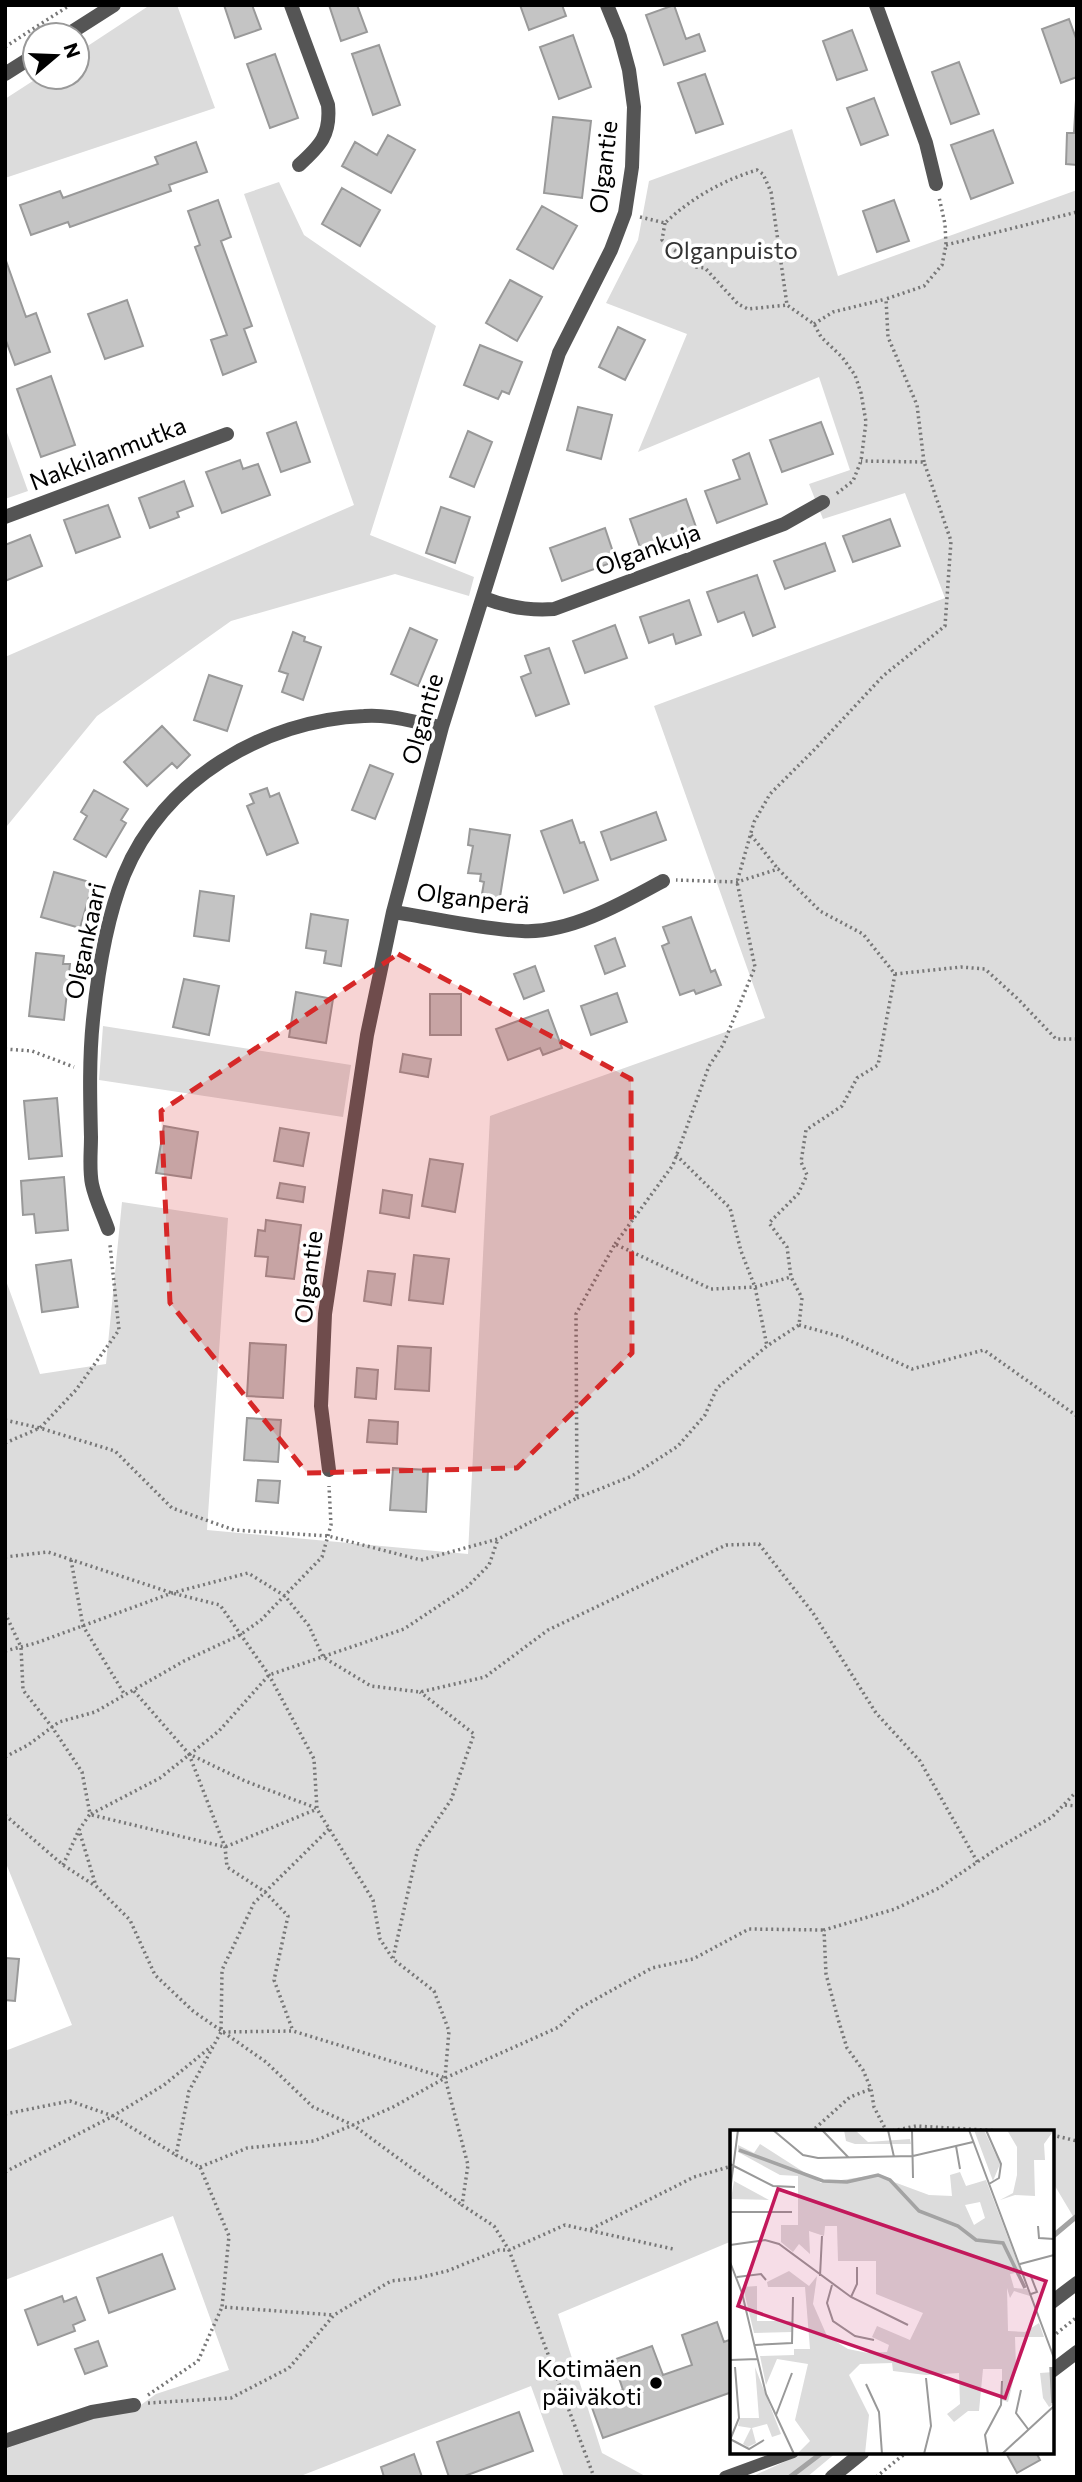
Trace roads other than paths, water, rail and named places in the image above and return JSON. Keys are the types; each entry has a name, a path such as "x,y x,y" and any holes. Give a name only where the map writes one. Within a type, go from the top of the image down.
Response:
{"street":[{"path":"89,21 114,5"},
{"path":"291,5 328,105 330,121 326,135 299,165"},
{"name":"Olgantie","path":"329,1470 321,1406 325,1314 367,1035 393,912 442,727 559,353 611,250 625,214 632,167 634,107 626,59 607,5"},
{"path":"876,5 926,143 936,184"},
{"path":"5,74 21,64"},
{"name":"Nakkilanmutka","path":"5,517 227,434"},
{"name":"Olgankuja","path":"484,598 504,606 554,609 784,524 823,502"},
{"name":"Olgankaari","path":"108,1230 92,1185 88,1062 107,931 124,874 148,830 178,796 210,768 245,746 325,719 366,715 442,727"},
{"name":"Olganperä","path":"393,912 523,931 562,926 622,904 663,881"},
{"path":"1054,2300 1077,2283"},
{"path":"1054,2369 1077,2352"},
{"path":"5,2441 92,2412 134,2404"},
{"path":"832,2477 861,2454"}],"lane":[{"path":"725,2477 788,2454"}],"waterway":[{"path":"1054,2235 1077,2216"},
{"path":"790,2477 820,2454"}],"place":[{"name":"Kotimäen päiväkoti","path":"656,2383"}],"park label":[{"name":"Olganpuisto","path":"731,251"}]}
